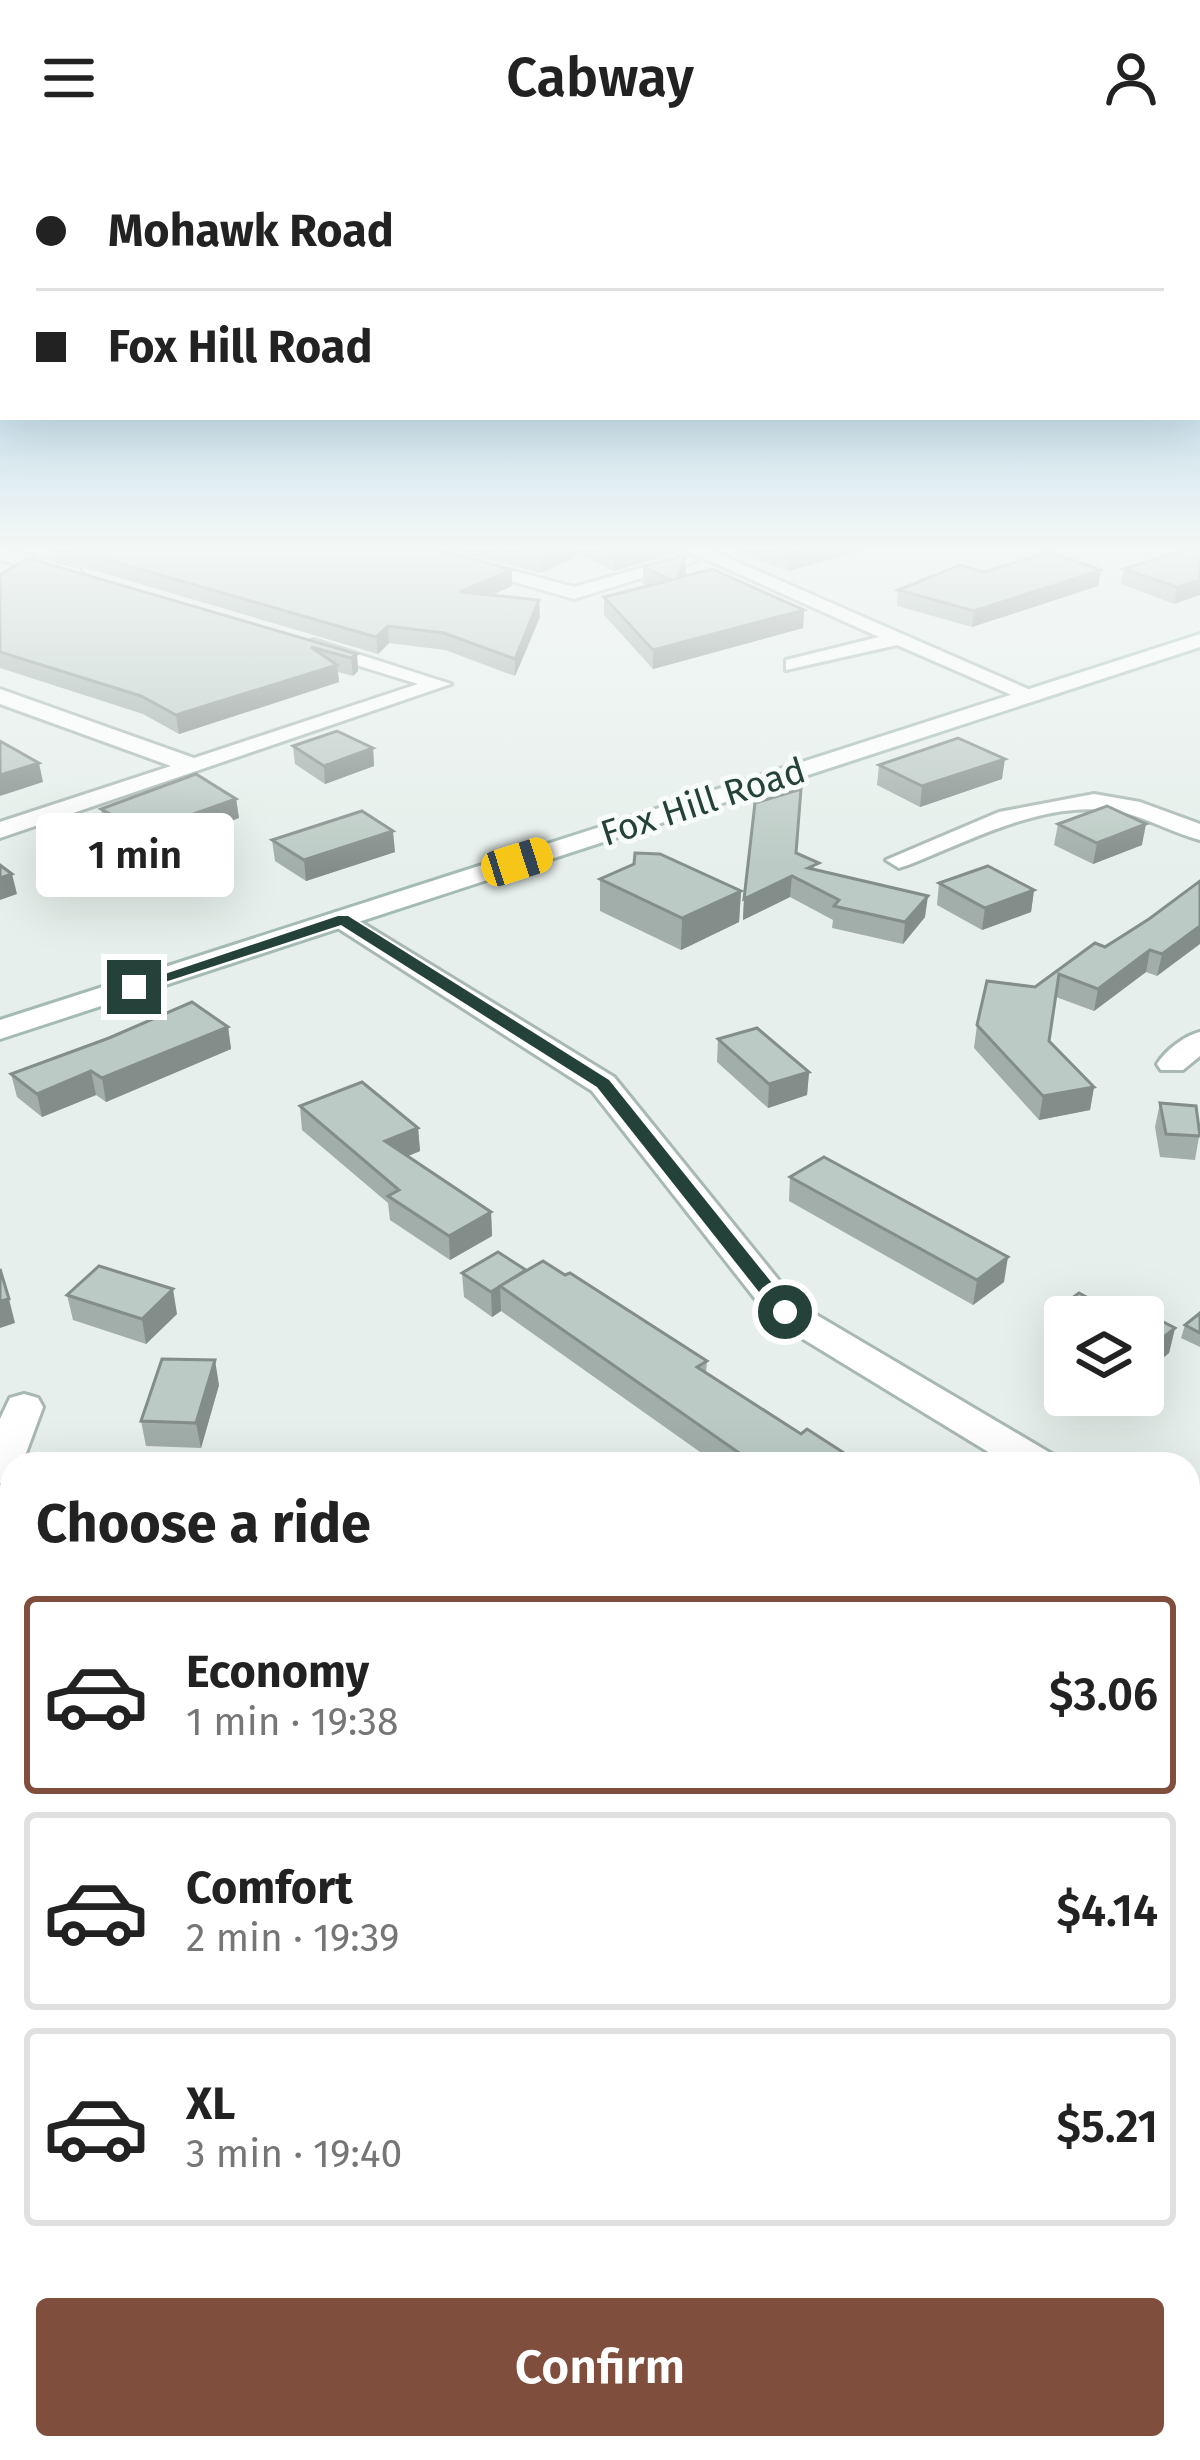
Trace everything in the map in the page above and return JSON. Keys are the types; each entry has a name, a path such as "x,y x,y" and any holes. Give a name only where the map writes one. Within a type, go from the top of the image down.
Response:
{"street":[{"path":"0,830 440,684 347,656"},
{"path":"794,665 831,656"},
{"path":"940,656 1031,695"},
{"name":"Fox Hill Road","path":"3,1026 1152,656"},
{"path":"0,696 191,765"},
{"path":"899,860 1054,804 1086,801 1122,805 1200,832"},
{"path":"343,920 603,1084 785,1312 1018,1452"},
{"path":"1172,1064 1200,1041"},
{"path":"7,1452 24,1407"}],"building":[{"path":"11,656 323,656 337,665 176,715 141,696"},
{"path":"337,731 373,748 324,766 293,746"},
{"path":"958,738 1005,759 922,786 879,765"},
{"path":"0,741 39,763 0,775"},
{"path":"196,774 236,799 143,832 101,809"},
{"path":"801,789 796,853 819,863 808,868 928,896 905,922 834,906 839,900 792,876 744,899 755,803"},
{"path":"1107,806 1146,824 1097,843 1058,824"},
{"path":"362,811 393,831 304,860 272,840"},
{"path":"635,853 660,854 741,891 682,918 600,879 634,864"},
{"path":"988,866 1034,890 985,908 939,883"},
{"path":"1200,881 1200,926 1162,954 1150,950 1098,989 1059,974 1049,1041 1094,1087 1043,1096 977,1025 987,981 1035,987 1095,943 1105,947"},
{"path":"192,1002 228,1027 102,1078 91,1071 37,1094 11,1074 109,1038"},
{"path":"757,1028 809,1072 769,1084 718,1039"},
{"path":"362,1082 418,1128 385,1141 491,1212 449,1236 388,1196 399,1190 300,1106"},
{"path":"1160,1103 1196,1106 1200,1136 1166,1134"},
{"path":"824,1157 1008,1257 977,1280 790,1177"},
{"path":"498,1252 526,1270 491,1292 462,1273"},
{"path":"543,1261 565,1275 570,1273 707,1361 697,1367 801,1434 807,1429 843,1452 738,1452 500,1286"},
{"path":"99,1266 173,1289 142,1319 67,1295"},
{"path":"0,1269 9,1299 0,1301"},
{"path":"1200,1313 1200,1333 1185,1325"},
{"path":"162,1359 215,1360 196,1423 141,1421"}],"route":[{"path":"134,987 343,920 603,1084 785,1312"}]}
